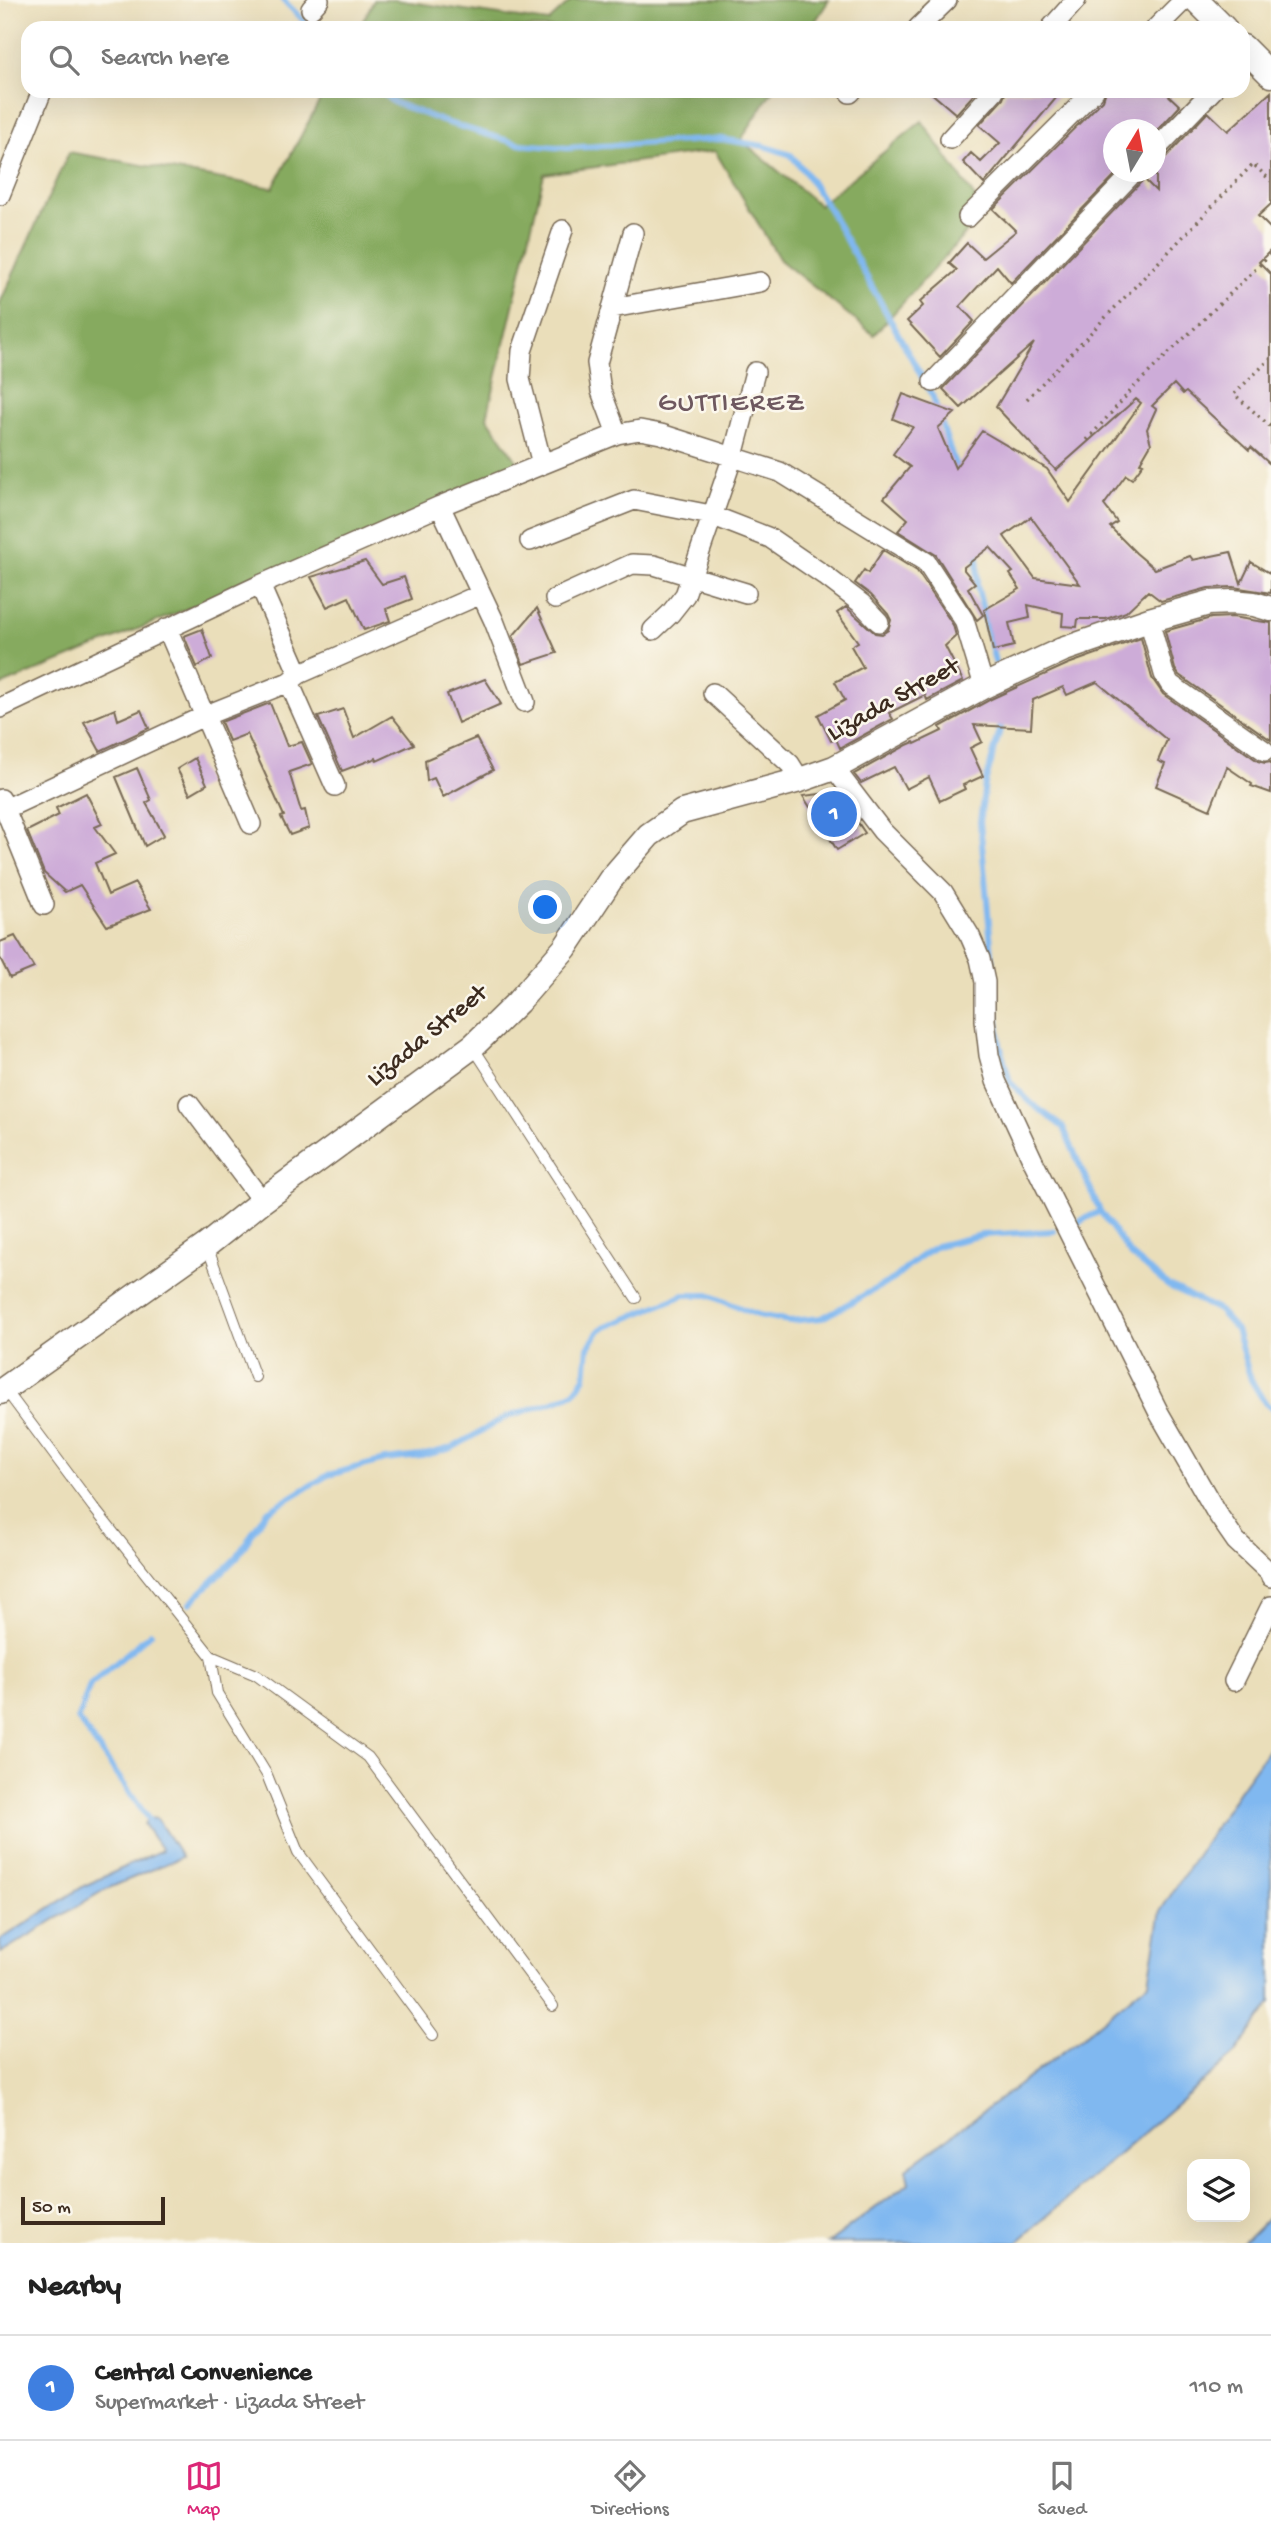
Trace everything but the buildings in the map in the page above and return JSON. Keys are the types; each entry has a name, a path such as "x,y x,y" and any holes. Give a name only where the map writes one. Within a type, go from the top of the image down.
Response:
{"street":[{"path":"925,21 947,0"},
{"path":"1057,21 1076,0"},
{"path":"1163,21 1184,0"},
{"path":"1196,0 1217,21"},
{"path":"1250,58 1271,75"},
{"path":"0,195 39,98"},
{"path":"950,139 988,98"},
{"path":"968,217 1087,98"},
{"path":"1166,139 1205,98"},
{"path":"933,382 1124,182"},
{"path":"542,464 520,379 522,351 563,230"},
{"path":"617,434 601,391 597,363 633,233"},
{"path":"612,307 760,282"},
{"path":"653,630 685,595 733,456 755,372"},
{"path":"0,708 260,585 440,506 617,434 640,430 780,472 926,562 964,620 984,686"},
{"path":"530,541 634,500 712,515 770,538 862,604 879,622"},
{"path":"440,506 481,594 525,702"},
{"path":"555,599 632,564 654,565 746,593"},
{"path":"260,585 335,786"},
{"path":"44,905 3,803 481,594"},
{"name":"Lizada Street","path":"2,1390 207,1245 262,1201 473,1046 518,1002 565,948 611,879 649,835 682,812 834,768 984,686 1062,650 1149,620 1209,603 1231,601 1271,609"},
{"path":"1149,620 1164,674 1170,684 1265,751"},
{"path":"167,628 251,824"},
{"path":"713,693 790,764 800,780"},
{"path":"834,768 882,831 943,892 970,936 980,959 985,982 985,1020 989,1055 996,1080 1034,1163 1159,1413 1223,1522 1236,1541 1271,1577"},
{"path":"189,1104 262,1201"},
{"path":"1234,1681 1271,1606"}],"lane":[{"path":"473,1046 636,1298"},
{"path":"207,1245 255,1377"},
{"path":"2,1390 211,1656 256,1675 368,1757 553,2006"},
{"path":"211,1656 216,1693 267,1776 298,1852 433,2035"}],"path":[{"path":"1027,399 1253,164 1271,181"},
{"path":"1087,440 1135,386 1271,254"},
{"path":"1271,358 1234,394 1271,427"}],"green space":[{"path":"374,0 396,0 541,21 363,21"},
{"path":"572,0 829,0 816,21 549,21"},
{"path":"321,98 768,98 741,140 819,205 922,121 985,212 874,335 780,260 715,151 544,174 487,417 523,470 0,686 0,303 69,152 273,188"}],"water":[{"path":"1271,1746 1271,2003 1235,2054 1016,2243 828,2243 909,2183 906,2169 1075,2043 1149,1982 1161,1910"},
{"path":"148,1818 157,1819 182,1857 104,1890 0,1953 0,1940 84,1886 162,1850 144,1824"},
{"path":"1271,2215 1271,2243 1243,2243"}],"waterway":[{"path":"283,0 304,21"},
{"path":"389,98 442,121 519,144 567,148 721,139 764,146 791,155 829,209 933,397 958,474"},
{"path":"978,549 977,585 995,662"},
{"path":"1003,719 985,784 980,822 1000,1045 1010,1082 1032,1104 1063,1127 1100,1211 1130,1254 1167,1285 1218,1310 1236,1330 1251,1380 1271,1408"},
{"path":"1075,1224 1100,1211"},
{"path":"190,1603 237,1557 266,1512 328,1475 385,1460 421,1456 452,1448 506,1417 574,1393 585,1377 588,1347 601,1329 684,1295 708,1295 758,1315 789,1321 822,1318 894,1279 936,1246 982,1235 1054,1231"},
{"path":"151,1633 90,1685 78,1719 151,1823"}],"place":[{"name":"Central Convenience","path":"834,814"}],"district":[{"name":"GUTTIEREZ","path":"732,404"}]}
